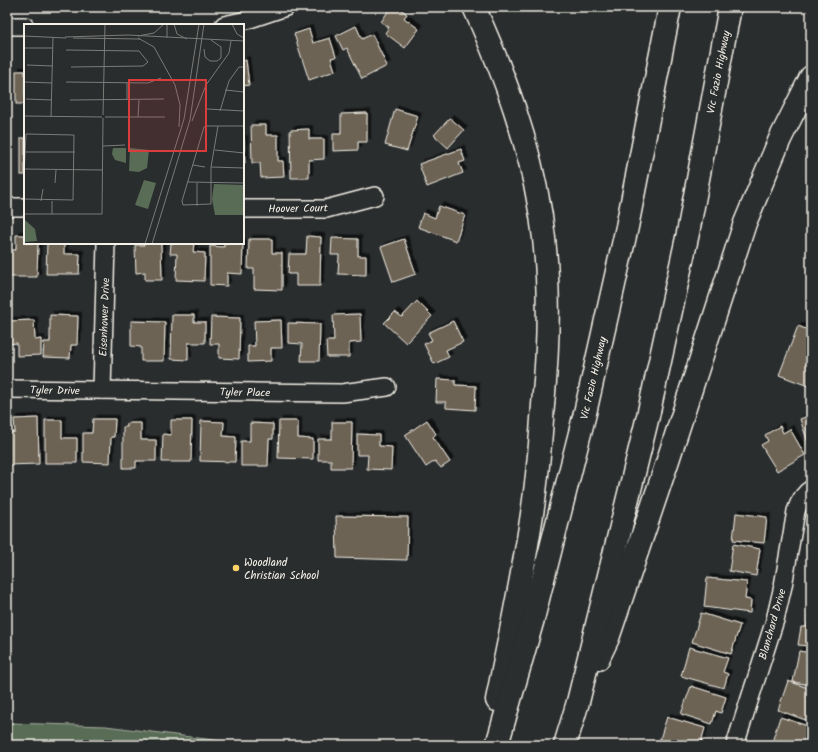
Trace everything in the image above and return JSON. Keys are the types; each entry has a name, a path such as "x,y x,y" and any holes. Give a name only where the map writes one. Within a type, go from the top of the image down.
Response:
{"highway":[{"path":"474,7 493,49 515,107 533,172 541,218 546,262 548,316 546,378 534,501 488,745"},
{"name":"Vic Fazio Highway","path":"497,745 533,619 585,413 627,228 670,7"},
{"name":"Vic Fazio Highway","path":"565,745 578,702 650,408 688,233 730,7"},
{"path":"578,702 611,630 745,223 780,138 811,77"}],"street":[{"path":"229,24 247,20 286,7"},
{"path":"7,26 24,26"},
{"name":"Hoover Court","path":"244,209 326,209 375,196"},
{"path":"7,206 24,207"},
{"name":"Eisenhower Drive","path":"102,390 106,244"},
{"name":"Tyler Place","path":"102,390 342,394 387,387"},
{"name":"Tyler Drive","path":"7,389 102,390"},
{"name":"Blanchard Drive","path":"736,745 775,620 783,586 796,511 799,501 804,494 811,489"}],"green space":[{"path":"10,723 106,726 221,741 220,745 7,745 7,727"}],"building":[{"path":"391,7 398,7 407,14 404,18 419,29 405,48 385,33 389,27 381,22"},
{"path":"356,26 362,39 372,34 387,66 362,79 347,48 343,50 336,36"},
{"path":"309,29 313,43 330,38 336,57 331,58 335,71 309,80 294,34"},
{"path":"246,60 249,85 244,86 244,61"},
{"path":"16,71 24,71 24,104 16,104"},
{"path":"395,109 418,116 407,151 385,145"},
{"path":"367,113 367,142 358,142 358,150 333,151 333,134 341,134 341,114"},
{"path":"450,118 464,130 448,148 434,135"},
{"path":"251,125 266,125 266,135 278,135 278,161 283,161 284,177 261,178 260,163 252,163"},
{"path":"309,129 309,139 324,139 324,159 309,160 309,178 291,178 290,130"},
{"path":"21,138 24,138 24,175 21,175"},
{"path":"244,139 245,163 244,163"},
{"path":"461,149 465,161 459,163 463,173 427,187 419,164"},
{"path":"439,206 465,215 456,241 418,227 423,213 435,218"},
{"path":"16,235 24,235 24,244 38,244 37,277 7,277 7,250 16,250"},
{"path":"307,236 321,237 320,286 296,286 296,274 288,274 289,254 306,254"},
{"path":"332,238 358,239 358,256 366,256 366,275 338,274 339,255 331,255"},
{"path":"249,239 272,239 272,253 282,253 282,290 254,289 254,269 248,269"},
{"path":"404,239 416,274 393,282 381,247"},
{"path":"47,244 64,244 64,254 80,254 79,274 46,274"},
{"path":"161,244 162,280 145,280 145,272 136,273 135,245"},
{"path":"171,244 194,244 193,252 205,253 204,281 176,280 177,254 170,254"},
{"path":"224,244 243,244 242,274 227,273 227,286 210,285 210,246 224,247"},
{"path":"417,301 432,316 406,343 384,323 395,312 402,317"},
{"path":"360,314 361,342 349,343 349,357 327,357 326,341 334,341 333,315"},
{"path":"50,315 78,316 77,345 71,345 70,358 43,357 44,342 50,342"},
{"path":"172,315 194,315 194,322 205,322 205,343 188,343 188,360 171,359"},
{"path":"211,317 240,318 239,359 219,358 219,344 210,344"},
{"path":"34,320 35,340 41,339 41,355 17,356 17,343 8,344 8,321"},
{"path":"281,320 282,348 271,348 271,361 248,362 248,346 255,346 254,321"},
{"path":"131,321 165,322 164,361 141,361 141,347 131,346"},
{"path":"453,321 463,342 446,350 449,357 434,364 424,344 432,340 428,333"},
{"path":"288,323 320,324 319,361 301,361 302,344 288,343"},
{"path":"798,326 811,331 811,379 808,386 779,375"},
{"path":"437,379 455,380 455,385 476,386 475,410 446,408 446,402 436,402"},
{"path":"811,415 811,451 800,419"},
{"path":"38,418 39,464 7,465 7,433 15,432 14,419"},
{"path":"93,419 115,419 114,437 111,437 110,463 83,462 83,433 92,433"},
{"path":"45,420 62,420 62,438 77,438 77,463 45,463"},
{"path":"171,420 192,420 191,462 162,462 163,434 171,435"},
{"path":"427,420 436,434 433,437 450,462 441,468 435,461 426,467 405,435"},
{"path":"201,421 224,422 223,436 236,437 235,462 200,461"},
{"path":"279,421 298,421 298,438 313,439 313,459 278,458"},
{"path":"332,422 352,422 351,468 331,468 331,460 318,460 318,439 332,439"},
{"path":"127,423 141,423 141,440 156,440 156,461 136,461 136,468 123,468 123,427 127,427"},
{"path":"250,423 273,424 273,439 269,439 268,466 241,466 241,441 250,441"},
{"path":"780,426 783,433 790,429 805,455 777,471 761,445 768,441 765,435"},
{"path":"357,434 379,435 379,446 392,447 391,470 367,469 368,455 357,455"},
{"path":"736,513 767,517 764,543 733,540"},
{"path":"336,516 408,517 407,560 337,558"},
{"path":"733,544 760,549 756,576 729,571"},
{"path":"707,578 747,582 745,599 751,600 750,613 704,607"},
{"path":"701,613 740,625 731,654 692,642"},
{"path":"808,616 811,616 811,646 798,645 801,627 807,627"},
{"path":"689,647 728,658 723,672 728,674 724,688 681,676"},
{"path":"799,651 811,653 811,685 793,682"},
{"path":"788,681 811,689 811,722 778,710"},
{"path":"691,686 726,697 721,713 716,711 712,724 681,714"},
{"path":"667,717 705,728 701,742 707,745 658,745"},
{"path":"780,717 811,727 811,745 771,745"}],"place":[{"name":"Woodland Christian School","path":"236,568"}]}
